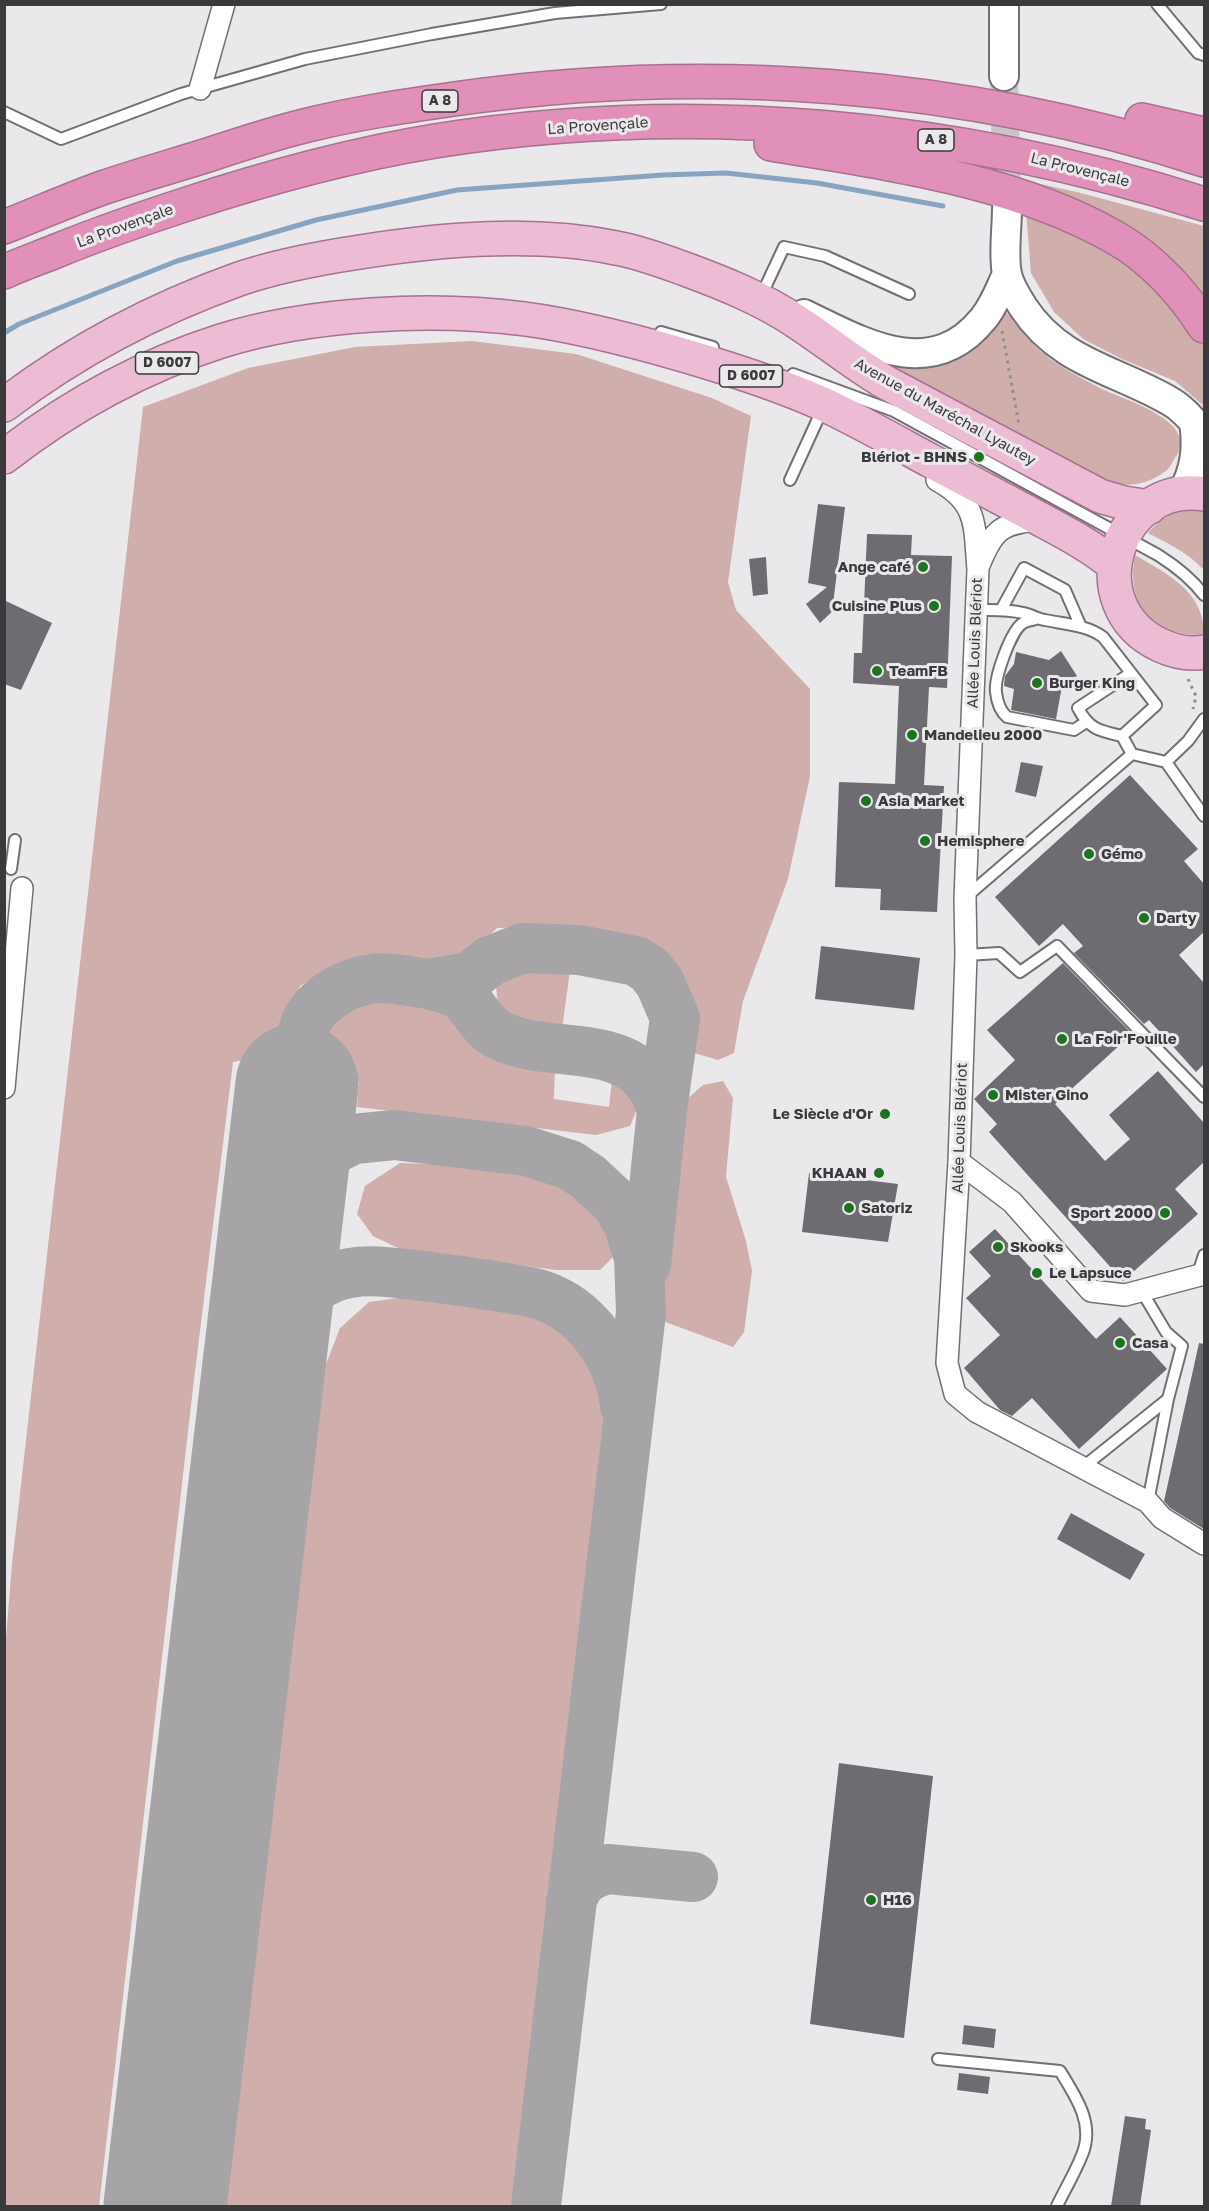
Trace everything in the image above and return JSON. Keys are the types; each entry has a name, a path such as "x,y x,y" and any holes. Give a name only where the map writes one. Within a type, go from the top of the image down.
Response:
{"highway":[{"name":"A 8","path":"4,227 102,188 307,125 390,108 508,91 629,81 775,82 893,92 958,101 1057,120 1204,160"},
{"path":"893,92 982,93 1033,99 1094,109 1204,134"},
{"path":"660,122 754,141 878,161 985,187 1035,202 1116,238 1150,263 1192,307 1204,326"},
{"name":"La Provençale","path":"4,272 128,223 247,184 350,158 438,141 599,125 660,122 771,124 855,130 942,141 1076,167 1204,204"}],"main road":[{"path":"1004,4 1004,76"},
{"path":"1007,209 1007,274 1026,311 1048,337 1070,353 1103,371 1168,400 1183,410 1199,428 1196,437 1195,463 1189,481 1193,494 1163,499 1132,523 1118,550 1114,587 1123,610 1134,627 1149,639 1166,648 1199,657"},
{"name":"Avenue du Maréchal Lyautey","path":"13,406 32,385 118,332 165,308 251,276 323,258 402,246 461,240 561,241 685,269 771,307 796,321 866,371 1066,478 1113,501 1150,507"},
{"path":"602,250 651,251 686,261 864,342 887,350 910,354 950,347 971,331 984,318 996,299 1007,274"},
{"name":"D 6007","path":"4,457 76,407 140,374 212,344 307,322 403,314 463,314 525,319 594,331 738,371 838,412 1094,549 1118,550"}],"street":[{"path":"200,89 224,4"},
{"path":"838,412 959,494 973,517 978,569"},
{"path":"978,569 988,543 998,531 1010,524 1041,519"},
{"name":"Allée Louis Blériot","path":"978,569 965,898 966,955 959,1162 947,1363 955,1394 977,1412 1148,1503 1162,1518 1204,1544"},
{"path":"4,1088 22,888"},
{"path":"959,1162 1012,1202 1091,1291 1125,1295 1202,1267"}],"lane":[{"path":"4,112 61,139 200,89 305,59 555,13 661,4"},
{"path":"1157,4 1198,53 1204,55"},
{"path":"762,294 784,247 825,256 909,294"},
{"path":"281,279 325,266 420,253 495,249 602,250 685,279 734,300 795,333 845,370"},
{"path":"75,370 166,318 248,288"},
{"path":"4,445 39,418 115,375 203,337 279,315"},
{"path":"655,330 720,350"},
{"path":"783,371 894,411"},
{"path":"870,390 894,411 1118,550 1180,569 1194,581 1204,595"},
{"path":"13,406 38,394"},
{"path":"790,480 810,437 838,412"},
{"path":"1001,610 1024,568 1065,590 1081,627"},
{"path":"976,610 1024,613 1036,619 1081,627 1096,632 1103,638 1156,705 1122,736"},
{"path":"1036,619 1023,623 1013,634 997,679 995,691 1000,711 1007,717 1074,729 1086,722"},
{"path":"1131,673 1078,708 1086,722 1104,732 1122,736 1132,754 1166,762 1204,816"},
{"path":"1166,762 1188,741 1204,719"},
{"path":"965,898 1132,754"},
{"path":"15,840 8,867 22,888"},
{"path":"966,955 999,953 1020,972 1057,946 1204,1097"},
{"path":"1141,1290 1166,1332 1182,1346 1168,1400 1148,1503"},
{"path":"1081,1468 1168,1400"},
{"path":"938,2059 1060,2071 1079,2102 1087,2130 1083,2153 1057,2206"}],"path":[{"path":"1002,329 1020,432"}],"shaded area":[{"path":"990,173 1077,192 1204,226 1204,306"},
{"path":"1026,212 1117,251 1187,316 1204,345 1204,406 1175,381 1122,359 1083,339 1054,312 1031,273"},
{"path":"1004,312 1012,318 1034,345 1056,363 1104,390 1142,406 1169,423 1178,432 1181,443 1177,455 1167,469 1157,477 1138,484 1124,485 1111,482 888,369 895,362"},
{"path":"472,341 576,354 712,398 751,416 728,582 736,610 810,689 810,776 788,879 743,1001 734,1053 718,1060 694,1053 692,998 671,957 633,937 565,926 497,928 468,955 441,961 343,961 300,986 274,1054 233,1062 193,1388 99,2206 5,2206 4,1663 12,1564 143,407 248,368 355,347"},
{"path":"1204,509 1204,570 1185,554 1148,533 1167,516 1187,510"},
{"path":"1135,555 1171,577 1191,595 1198,606 1204,634 1190,635 1177,632 1148,616 1137,599 1134,589"},
{"path":"544,968 570,971 562,1029 527,1024 513,1017 498,1005 496,986 520,971"},
{"path":"378,999 442,1006 478,1045 506,1061 555,1070 554,1099 609,1107 612,1080 625,1087 639,1104 630,1126 596,1135 357,1107 359,1082 321,1076 329,1029 350,1009"},
{"path":"723,1081 733,1098 726,1177 746,1241 752,1271 744,1332 733,1347 660,1320 686,1100 703,1085"},
{"path":"400,1163 483,1166 544,1176 588,1200 607,1227 618,1252 600,1270 556,1270 400,1249 373,1236 357,1214 365,1186"},
{"path":"412,1296 480,1303 535,1316 574,1340 596,1373 607,1415 516,2206 226,2206 325,1367 340,1328 369,1302"}],"building":[{"path":"818,504 845,507 833,604 836,608 820,623 806,604 827,587 808,583"},
{"path":"867,534 912,535 911,555 952,556 947,688 929,687 924,785 944,786 937,912 880,910 881,889 835,887 839,782 895,784 899,686 853,683 854,653 862,653"},
{"path":"766,557 768,594 753,596 749,559"},
{"path":"4,600 52,623 21,690 4,684"},
{"path":"1061,651 1077,676 1062,686 1056,719 1011,710 1014,689 1004,686 1005,676 1014,664 1016,652 1049,660"},
{"path":"1021,762 1043,766 1036,797 1015,792"},
{"path":"1130,775 1198,849 1184,861 1204,884 1204,932 1179,955 1204,983 1204,1064 1196,1072 1149,1020 1144,1024 1074,953 1083,946 1063,924 1039,946 995,897"},
{"path":"821,946 920,958 914,1010 815,999"},
{"path":"1063,963 1132,1034 1055,1104 1105,1161 1130,1139 1109,1115 1158,1071 1204,1123 1204,1162 1175,1189 1198,1214 1123,1281 989,1132 997,1124 974,1099 1015,1060 987,1030"},
{"name":"Satoriz","path":"809,1173 898,1184 888,1242 802,1232"},
{"path":"995,1229 1096,1339 1120,1317 1167,1369 1079,1449 1032,1398 1012,1416 1000,1410 964,1368 1000,1335 966,1298 991,1276 969,1252"},
{"path":"1199,1343 1204,1344 1204,1529 1170,1508 1164,1501"},
{"path":"1071,1513 1145,1554 1130,1580 1057,1539"},
{"name":"H16","path":"839,1763 933,1776 904,2038 810,2024"},
{"path":"964,2025 996,2029 994,2048 962,2044"},
{"path":"959,2073 990,2077 988,2094 957,2090"},
{"path":"1125,2116 1146,2119 1145,2129 1151,2130 1140,2206 1111,2206"}],"waterway":[{"path":"4,333 19,324 177,261 316,220 457,190 663,175 726,173 817,183 943,206"}],"taxiway":[{"path":"646,1265 662,1110 675,1018 660,983 650,970 636,961 579,950 523,948 490,961 470,977 428,984 460,995 491,1030 516,1042 582,1051 623,1062 640,1072 654,1091 662,1110"},
{"path":"297,1085 300,1047 305,1025 324,1000 342,988 372,979 393,979 428,984"},
{"path":"280,1231 298,1180 322,1155 354,1139 394,1135 526,1151 570,1165 588,1177 617,1204 629,1225 639,1258 641,1313 536,2206"},
{"path":"267,1334 296,1303 313,1289 332,1278 356,1272 394,1273 531,1292 556,1301 571,1311 598,1337 616,1370 625,1406"},
{"path":"571,1903 584,1880 608,1869 693,1877"}],"runway":[{"path":"165,2206 297,1085"}],"tunnel":[{"path":"1004,76 1007,209"}],"place":[{"name":"Blériot - BHNS","path":"979,457"},
{"name":"Ange café","path":"923,567"},
{"name":"Cuisine Plus","path":"934,606"},
{"name":"TeamFB","path":"877,671"},
{"name":"Burger King","path":"1037,683"},
{"name":"Mandelieu 2000","path":"912,735"},
{"name":"Asia Market","path":"866,801"},
{"name":"Hemisphere","path":"925,841"},
{"name":"Gémo","path":"1089,854"},
{"name":"Darty","path":"1144,918"},
{"name":"La Foir'Fouille","path":"1062,1039"},
{"name":"Mister Gino","path":"993,1095"},
{"name":"Le Siècle d'Or","path":"885,1114"},
{"name":"KHAAN","path":"879,1173"},
{"name":"Satoriz","path":"849,1208"},
{"name":"Sport 2000","path":"1165,1213"},
{"name":"Skooks","path":"998,1247"},
{"name":"Le Lapsuce","path":"1037,1273"},
{"name":"Casa","path":"1120,1343"},
{"name":"H16","path":"871,1900"}]}
